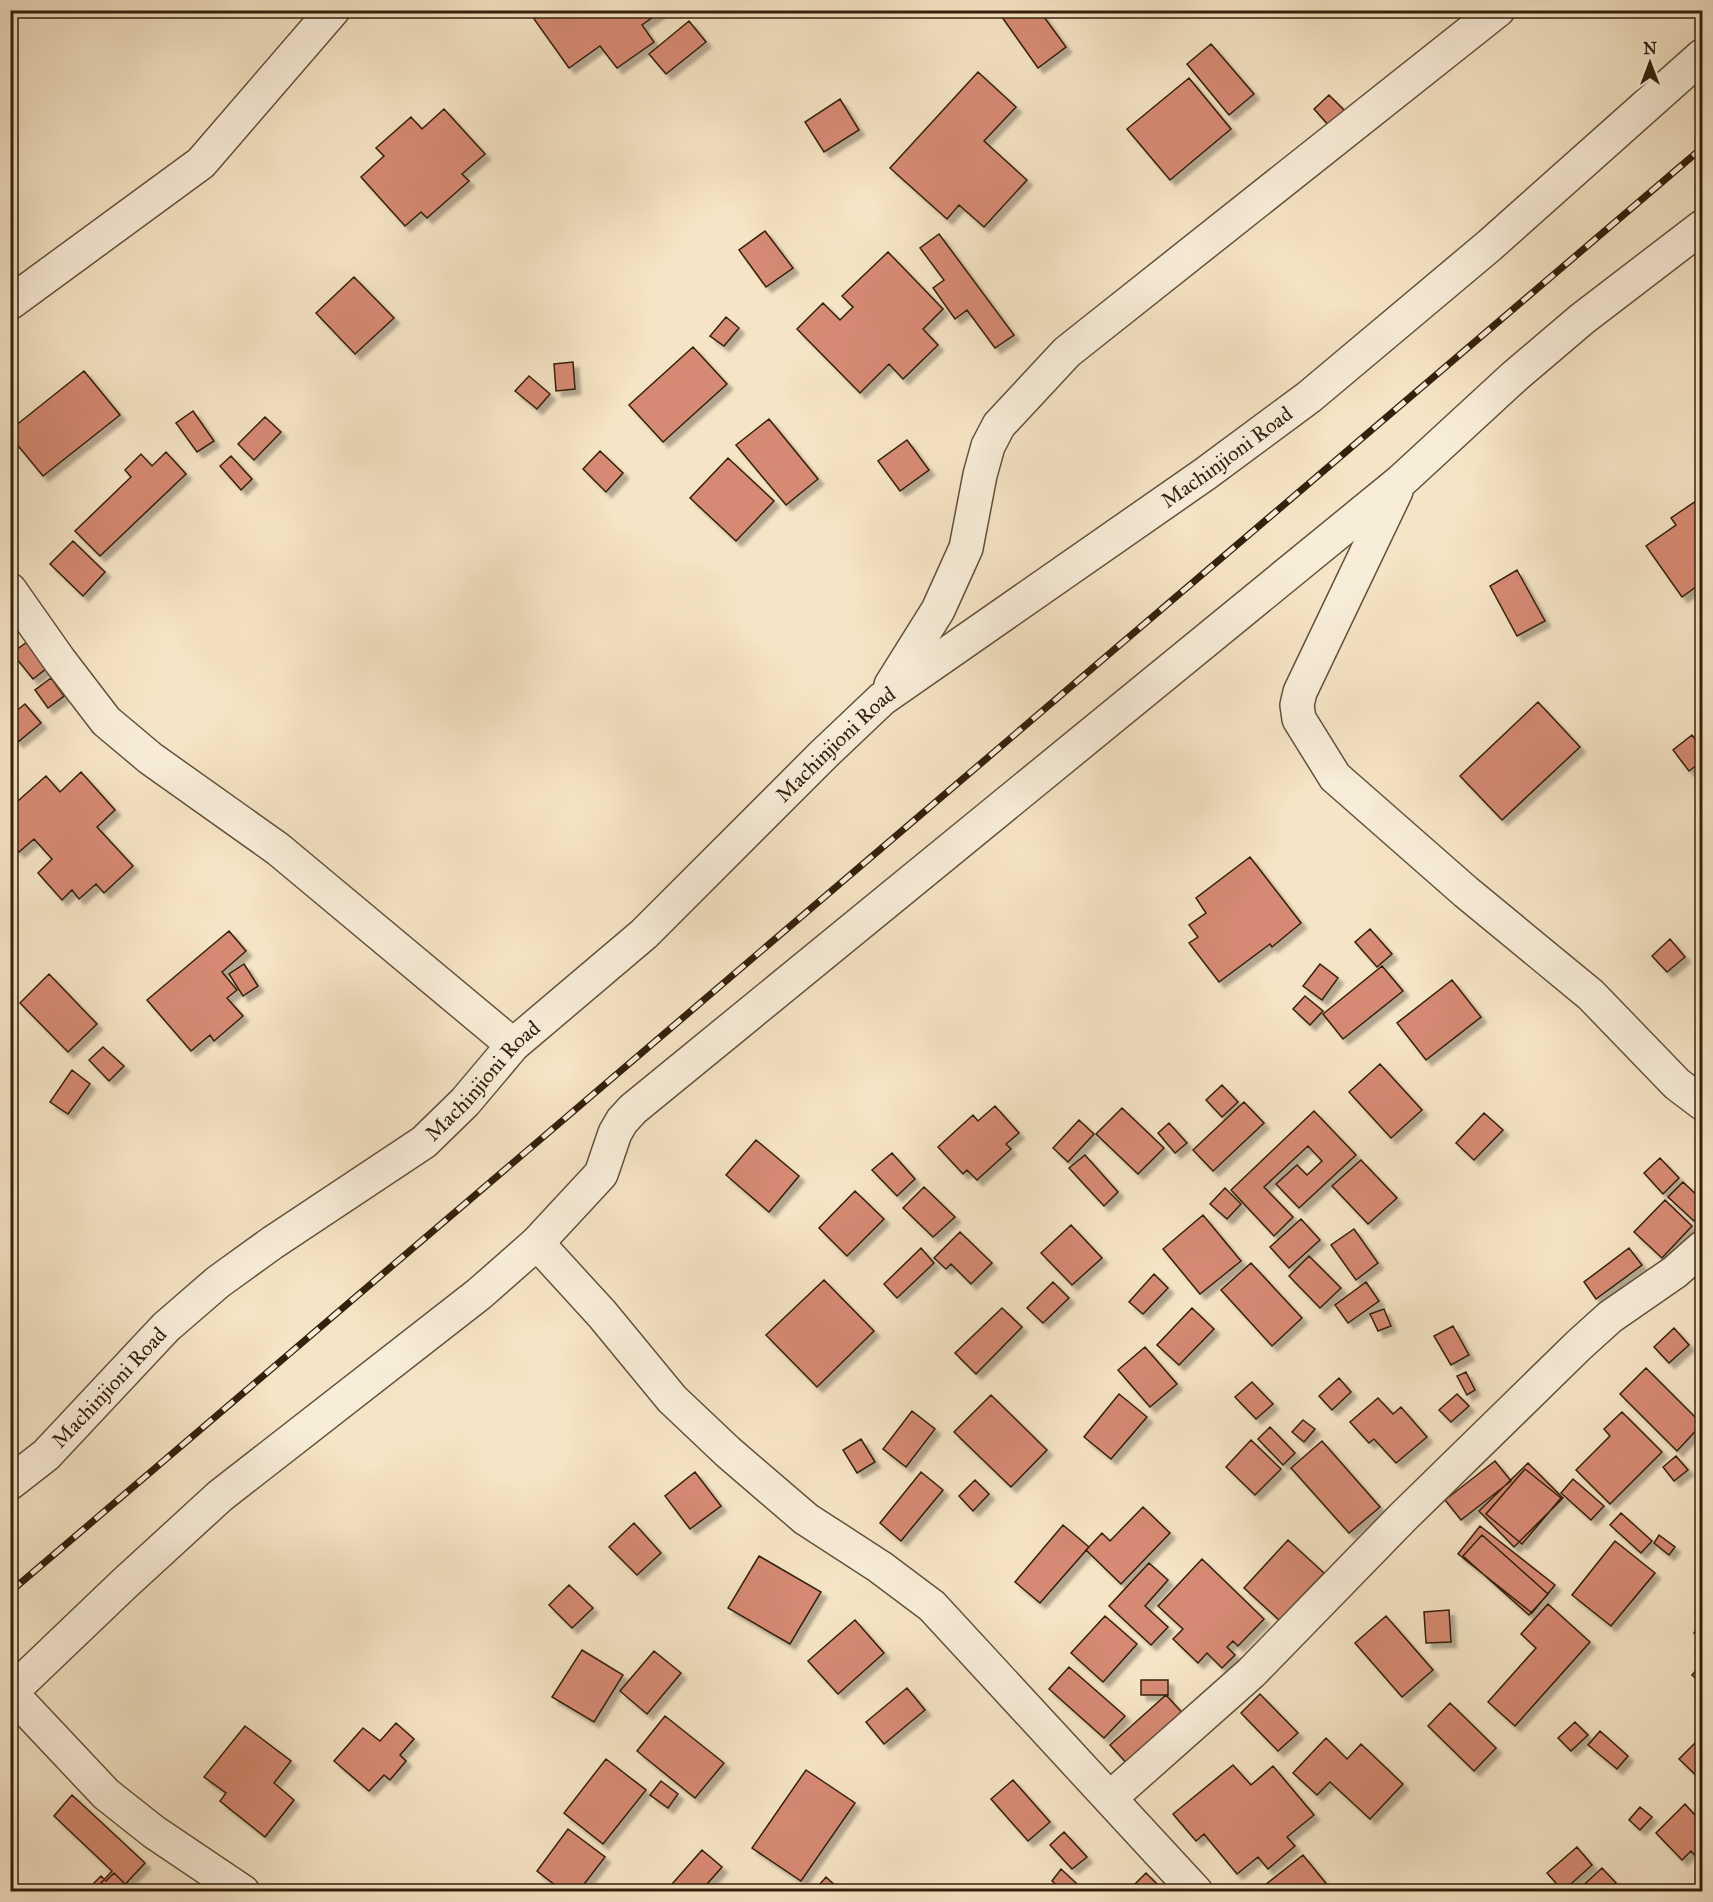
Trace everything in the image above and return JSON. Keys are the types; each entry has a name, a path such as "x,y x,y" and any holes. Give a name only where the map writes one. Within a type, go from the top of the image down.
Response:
{"street":[{"path":"10,303 201,163 333,10"},
{"path":"882,699 938,610 954,578 966,549 988,446 999,425 1067,352 1498,10"},
{"name":"Machinjioni Road","path":"10,1483 46,1455 166,1328 218,1282 272,1243 424,1142 465,1102 513,1045 644,934 882,699 1205,474 1309,397 1490,245 1702,56"},
{"path":"243,1892 154,1832 106,1794 11,1692 220,1496 479,1294 537,1243 601,1174 615,1133 621,1121 633,1109 1401,481 1515,376 1582,319 1702,227"},
{"path":"1401,481 1300,692 1297,705 1299,719 1335,777 1466,892 1591,995 1677,1084 1702,1103"},
{"path":"10,590 106,721 150,758 278,849 513,1045"},
{"path":"537,1243 602,1314 672,1399 728,1452 806,1519 880,1567 932,1606 1196,1892"},
{"path":"1110,1798 1251,1672 1403,1517 1579,1345 1610,1317 1675,1272 1702,1248"}],"building":[{"path":"546,10 663,10 642,25 654,42 617,68 600,46 569,68 534,19"},
{"path":"997,10 1039,10 1066,47 1038,68"},
{"path":"689,21 706,42 666,74 649,54"},
{"path":"1211,44 1254,94 1229,115 1187,64"},
{"path":"978,72 1016,107 984,141 1027,180 984,227 959,205 947,219 890,168"},
{"path":"1189,78 1231,129 1170,180 1127,129"},
{"path":"1329,95 1347,113 1331,128 1314,109"},
{"path":"840,99 859,130 824,152 805,122"},
{"path":"444,109 485,154 462,174 469,181 427,218 421,212 405,226 361,177 384,156 376,148 411,117 422,129"},
{"path":"765,231 793,268 766,287 739,250"},
{"path":"939,234 1014,335 995,348 967,310 955,319 933,288 944,280 920,248"},
{"path":"888,252 943,309 923,329 938,345 903,379 889,364 860,393 797,329 823,303 840,320 853,307 842,296"},
{"path":"354,277 394,318 355,354 316,313"},
{"path":"726,317 739,328 724,346 710,336"},
{"path":"693,347 727,384 663,442 629,405"},
{"path":"573,362 575,389 556,391 554,364"},
{"path":"84,371 120,415 43,476 10,436 10,430"},
{"path":"529,376 550,394 537,409 515,391"},
{"path":"193,411 214,441 197,452 176,423"},
{"path":"265,417 281,432 254,460 238,444"},
{"path":"769,419 818,479 786,505 736,445"},
{"path":"907,440 929,470 900,491 878,461"},
{"path":"600,451 623,473 606,492 583,469"},
{"path":"166,452 186,474 100,556 75,531 131,477 125,470 141,454 152,466"},
{"path":"231,456 252,479 241,490 220,466"},
{"path":"728,458 774,501 736,541 690,498"},
{"path":"1702,497 1702,587 1700,584 1682,597 1646,546 1676,525 1671,518"},
{"path":"73,541 105,572 83,596 50,564"},
{"path":"1517,570 1545,621 1517,636 1490,586"},
{"path":"27,642 47,668 33,679 12,653"},
{"path":"51,678 64,696 48,708 35,690"},
{"path":"1538,702 1580,747 1502,820 1460,776"},
{"path":"25,704 41,723 18,742 10,734 10,716"},
{"path":"1692,735 1702,748 1702,761 1689,771 1673,750"},
{"path":"81,772 115,810 97,827 133,866 104,893 96,884 79,899 72,890 62,900 38,873 52,859 34,839 19,852 10,843 10,808 46,776 60,792"},
{"path":"1250,857 1301,923 1272,947 1270,944 1219,982 1189,943 1198,937 1189,925 1206,913 1196,898"},
{"path":"1370,929 1392,954 1377,967 1355,942"},
{"path":"229,931 246,951 222,972 237,990 227,998 243,1016 214,1041 210,1035 191,1051 147,1000"},
{"path":"1670,939 1685,957 1667,972 1652,956"},
{"path":"244,964 258,986 243,996 229,974"},
{"path":"1320,964 1338,978 1322,1000 1303,986"},
{"path":"1382,966 1403,991 1343,1039 1323,1014"},
{"path":"49,974 97,1024 68,1052 20,1003"},
{"path":"1452,980 1481,1017 1426,1060 1397,1023"},
{"path":"1305,996 1323,1011 1310,1025 1293,1009"},
{"path":"103,1047 124,1066 109,1081 89,1060"},
{"path":"1380,1064 1422,1110 1391,1138 1349,1092"},
{"path":"72,1070 90,1084 68,1114 50,1102"},
{"path":"1222,1085 1238,1102 1222,1117 1206,1100"},
{"path":"1244,1102 1264,1123 1213,1171 1193,1150"},
{"path":"995,1106 1019,1133 1006,1144 1011,1149 977,1180 967,1170 963,1174 938,1147 973,1115 978,1121"},
{"path":"1122,1108 1164,1148 1138,1174 1096,1134"},
{"path":"1314,1111 1356,1155 1299,1208 1276,1184 1297,1165 1307,1175 1322,1161 1308,1146 1264,1187 1293,1217 1274,1236 1231,1190"},
{"path":"1484,1113 1503,1130 1474,1160 1456,1143"},
{"path":"1079,1120 1094,1134 1068,1162 1053,1148"},
{"path":"1169,1123 1187,1143 1175,1153 1158,1133"},
{"path":"756,1140 799,1176 769,1212 726,1175"},
{"path":"892,1153 915,1179 897,1196 872,1170"},
{"path":"1085,1155 1118,1192 1104,1206 1069,1168"},
{"path":"1660,1158 1679,1178 1663,1194 1644,1173"},
{"path":"1361,1160 1397,1198 1368,1224 1332,1186"},
{"path":"1683,1182 1702,1200 1702,1212 1694,1221 1668,1197"},
{"path":"924,1187 955,1217 933,1237 903,1208"},
{"path":"1225,1188 1241,1204 1227,1219 1210,1204"},
{"path":"855,1191 884,1219 847,1256 819,1228"},
{"path":"1665,1200 1692,1226 1662,1258 1634,1232"},
{"path":"1203,1215 1241,1261 1200,1294 1163,1249"},
{"path":"1301,1219 1320,1240 1289,1268 1270,1247"},
{"path":"1071,1225 1102,1258 1072,1285 1041,1253"},
{"path":"1354,1229 1378,1263 1356,1280 1331,1245"},
{"path":"960,1232 992,1263 971,1284 951,1264 946,1269 934,1258"},
{"path":"921,1248 934,1263 897,1298 884,1284"},
{"path":"1629,1248 1642,1265 1596,1299 1584,1282"},
{"path":"1309,1256 1341,1288 1320,1308 1289,1276"},
{"path":"1251,1263 1302,1318 1272,1346 1221,1290"},
{"path":"1154,1274 1168,1288 1143,1314 1129,1302"},
{"path":"824,1280 874,1331 817,1387 766,1335"},
{"path":"1053,1282 1069,1298 1043,1323 1027,1308"},
{"path":"1366,1282 1379,1301 1348,1323 1335,1305"},
{"path":"1002,1308 1022,1327 976,1374 955,1353"},
{"path":"1192,1308 1214,1329 1179,1365 1157,1345"},
{"path":"1384,1309 1391,1326 1378,1331 1370,1314"},
{"path":"1453,1326 1469,1355 1451,1365 1434,1336"},
{"path":"1674,1328 1689,1345 1669,1363 1654,1347"},
{"path":"1145,1347 1177,1384 1150,1407 1118,1370"},
{"path":"1646,1368 1702,1424 1677,1451 1620,1394"},
{"path":"1466,1372 1475,1390 1467,1395 1457,1376"},
{"path":"1339,1378 1351,1392 1332,1410 1319,1396"},
{"path":"1252,1382 1273,1404 1256,1419 1235,1397"},
{"path":"1119,1394 1147,1417 1111,1459 1084,1437"},
{"path":"1457,1394 1469,1406 1451,1422 1439,1410"},
{"path":"991,1395 1047,1450 1011,1487 954,1432"},
{"path":"1378,1398 1393,1414 1401,1407 1427,1437 1396,1463 1374,1439 1369,1443 1350,1422"},
{"path":"912,1411 935,1429 906,1467 883,1449"},
{"path":"1622,1412 1662,1452 1610,1504 1576,1470 1610,1436 1604,1429"},
{"path":"1303,1420 1315,1429 1304,1442 1292,1432"},
{"path":"1270,1427 1295,1453 1283,1465 1258,1439"},
{"path":"861,1439 875,1462 857,1473 843,1450"},
{"path":"1251,1440 1281,1469 1255,1495 1226,1467"},
{"path":"1322,1441 1380,1507 1349,1533 1291,1468"},
{"path":"1676,1456 1688,1470 1674,1481 1663,1467"},
{"path":"1495,1461 1511,1481 1461,1520 1445,1500"},
{"path":"1528,1463 1563,1498 1514,1547 1479,1511"},
{"path":"1525,1469 1561,1498 1522,1544 1486,1514"},
{"path":"695,1472 721,1506 690,1529 665,1496"},
{"path":"921,1472 943,1490 901,1541 880,1523"},
{"path":"1573,1479 1604,1506 1591,1520 1561,1493"},
{"path":"975,1480 989,1494 973,1511 959,1496"},
{"path":"1143,1507 1170,1533 1121,1584 1086,1550 1102,1533 1110,1541"},
{"path":"1621,1513 1652,1541 1641,1553 1610,1525"},
{"path":"634,1523 661,1553 637,1575 609,1547"},
{"path":"1063,1525 1089,1547 1040,1603 1015,1582"},
{"path":"1480,1526 1555,1585 1532,1613 1458,1554"},
{"path":"1482,1535 1548,1594 1529,1615 1463,1556"},
{"path":"1659,1535 1675,1547 1669,1555 1654,1543"},
{"path":"1288,1540 1324,1573 1279,1620 1244,1588"},
{"path":"1615,1541 1655,1573 1611,1626 1572,1595"},
{"path":"759,1556 821,1592 790,1644 728,1608"},
{"path":"1202,1559 1264,1619 1238,1646 1233,1641 1227,1647 1235,1655 1222,1668 1207,1653 1198,1663 1173,1639 1183,1629 1158,1606"},
{"path":"1149,1563 1168,1580 1145,1606 1168,1627 1151,1645 1109,1606"},
{"path":"569,1585 593,1608 572,1628 549,1605"},
{"path":"1548,1604 1590,1642 1515,1726 1488,1702 1536,1648 1521,1634"},
{"path":"1449,1610 1451,1642 1426,1643 1424,1612"},
{"path":"1105,1616 1137,1644 1103,1682 1071,1653"},
{"path":"1386,1616 1433,1670 1402,1697 1355,1643"},
{"path":"855,1620 884,1653 838,1694 808,1661"},
{"path":"1702,1621 1702,1639 1694,1633"},
{"path":"582,1650 623,1675 594,1722 552,1697"},
{"path":"654,1651 681,1673 647,1714 620,1691"},
{"path":"1702,1664 1702,1684 1692,1675"},
{"path":"1069,1667 1125,1716 1104,1738 1049,1689"},
{"path":"1141,1680 1168,1680 1168,1695 1141,1695"},
{"path":"907,1688 925,1710 884,1744 866,1722"},
{"path":"1260,1694 1298,1733 1278,1751 1241,1713"},
{"path":"1166,1695 1187,1718 1132,1769 1110,1745"},
{"path":"1450,1703 1496,1748 1474,1771 1428,1726"},
{"path":"665,1716 724,1763 695,1798 637,1751"},
{"path":"1575,1722 1588,1735 1571,1751 1558,1738"},
{"path":"396,1723 414,1739 400,1755 406,1761 390,1780 384,1775 369,1791 334,1761 363,1728 380,1741"},
{"path":"245,1726 291,1761 274,1783 294,1800 265,1837 220,1801 226,1793 204,1777"},
{"path":"1600,1731 1628,1756 1617,1769 1588,1745"},
{"path":"1326,1738 1347,1759 1361,1744 1403,1784 1370,1819 1330,1782 1317,1795 1293,1773"},
{"path":"1698,1740 1702,1744 1702,1781 1679,1759"},
{"path":"606,1759 646,1790 603,1844 564,1813"},
{"path":"1233,1765 1251,1785 1273,1766 1314,1815 1287,1837 1295,1846 1268,1869 1258,1857 1237,1874 1204,1834 1196,1841 1173,1814"},
{"path":"806,1770 855,1803 801,1881 752,1848"},
{"path":"1013,1780 1050,1822 1028,1841 991,1799"},
{"path":"661,1781 678,1794 668,1808 650,1795"},
{"path":"72,1795 145,1863 118,1892 112,1892 101,1883 112,1871 54,1816"},
{"path":"1685,1804 1702,1823 1702,1863 1691,1851 1682,1860 1656,1833"},
{"path":"1640,1807 1652,1817 1640,1830 1629,1820"},
{"path":"568,1829 605,1857 578,1892 564,1892 537,1871"},
{"path":"1064,1832 1087,1857 1072,1869 1050,1845"},
{"path":"1577,1847 1592,1865 1563,1891 1547,1873"},
{"path":"702,1850 722,1867 700,1892 665,1892"},
{"path":"1303,1855 1333,1892 1256,1892"},
{"path":"1602,1868 1616,1883 1607,1892 1576,1892"},
{"path":"1061,1869 1076,1883 1069,1892 1064,1892 1052,1881"},
{"path":"114,1873 133,1892 85,1892 101,1876 106,1881"},
{"path":"1146,1873 1165,1892 1130,1892 1129,1890"},
{"path":"826,1877 842,1892 813,1892"}],"railway":[{"path":"10,1592 1702,148"}]}
